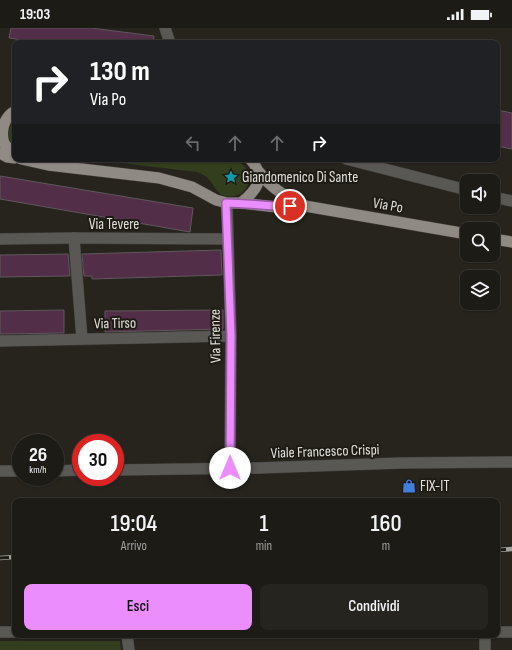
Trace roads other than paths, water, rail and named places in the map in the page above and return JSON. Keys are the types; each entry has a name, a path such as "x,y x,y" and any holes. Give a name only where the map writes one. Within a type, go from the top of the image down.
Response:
{"main road":[{"path":"8,115 1,130 3,142 12,151"},
{"path":"0,153 7,157 12,158"},
{"path":"30,162 159,178 192,187 216,200 226,203"},
{"name":"Via Po","path":"253,162 268,183 278,192 305,206"},
{"path":"240,203 254,191 259,179 259,172"},
{"name":"Via Po","path":"226,203 276,207 305,206 460,233"},
{"path":"500,240 512,242"}],"street":[{"path":"161,28 161,40"},
{"path":"165,28 169,40"},
{"path":"358,162 460,188"},
{"path":"500,198 512,201"},
{"name":"Via Firenze","path":"226,203 231,336 230,468"},
{"path":"74,238 82,339"},
{"name":"Via Tevere","path":"0,239 74,238 227,240"},
{"name":"Via Tirso","path":"0,341 231,336"},
{"name":"Viale Francesco Crispi","path":"124,470 401,463 512,462"},
{"path":"0,471 12,471"},
{"path":"0,632 12,632"},
{"path":"500,632 512,632"},
{"path":"127,638 129,650"},
{"path":"485,638 485,650"}],"railway":[{"path":"500,550 512,549"},
{"path":"0,558 12,557"}],"place":[{"name":"Giandomenico Di Sante","path":"231,177"},
{"name":"FIX-IT","path":"409,486"}]}
